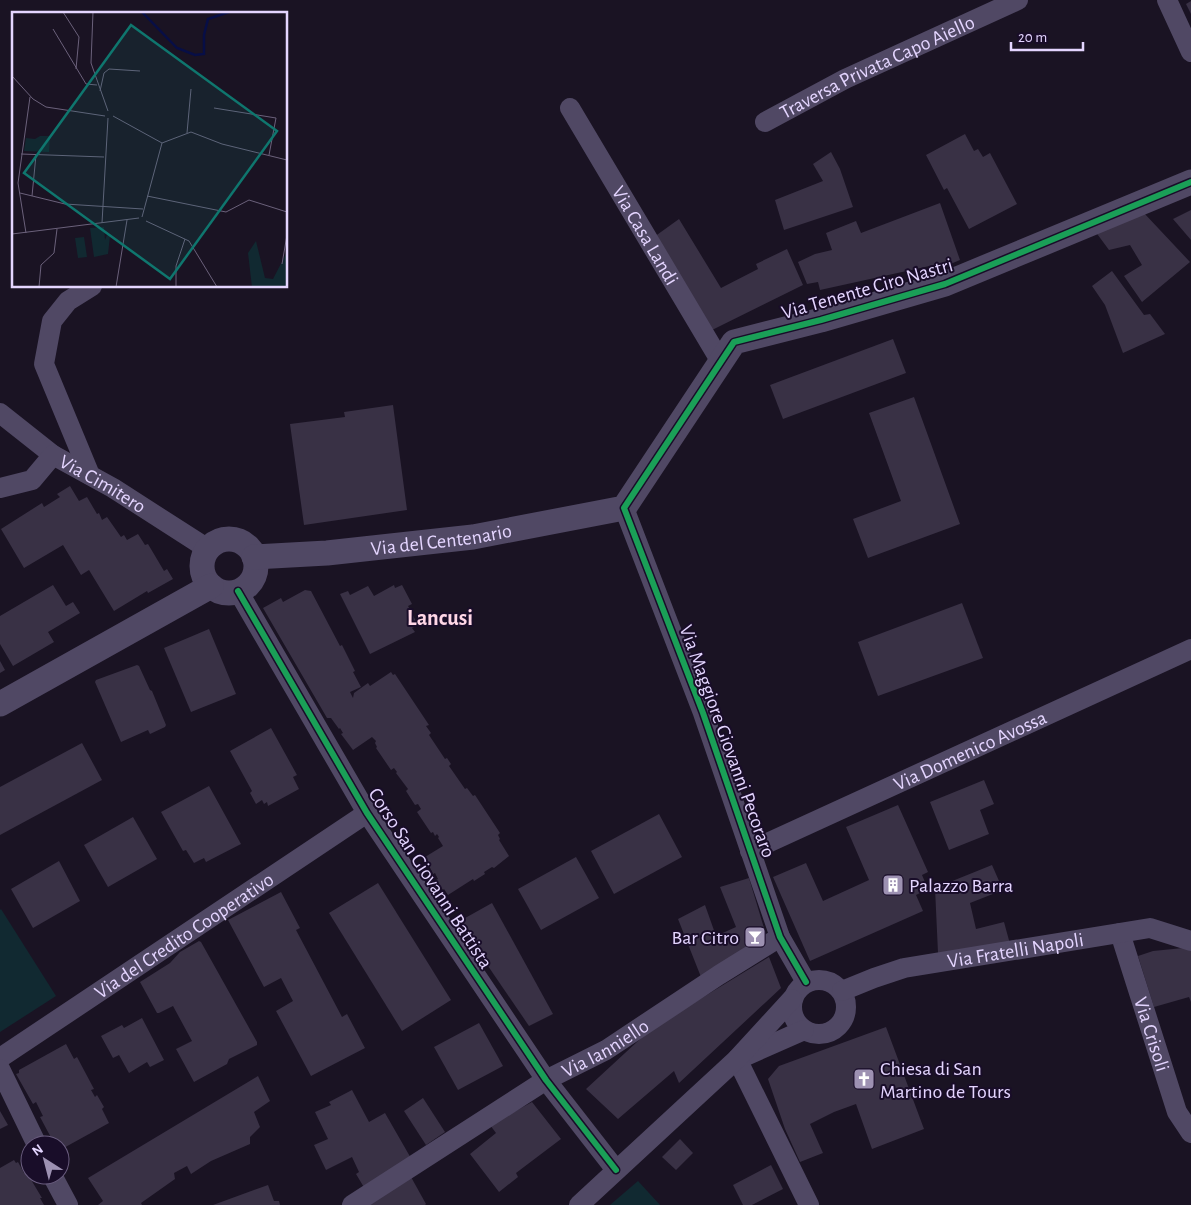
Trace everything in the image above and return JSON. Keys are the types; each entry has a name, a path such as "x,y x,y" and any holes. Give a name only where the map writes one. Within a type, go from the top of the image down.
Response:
{"street":[{"name":"Traversa Privata Capo Aiello","path":"764,122 845,80 1018,0"},
{"path":"1167,0 1191,52"},
{"name":"Via Casa Landi","path":"570,108 721,362"},
{"name":"Via Tenente Ciro Nastri","path":"624,508 734,342 821,320 945,284 1191,182"},
{"path":"89,288 68,302 52,322 44,364 90,476"},
{"name":"Via Cimitero","path":"0,413 53,455 113,488 208,549"},
{"path":"0,488 32,480 53,455"},
{"name":"Via del Centenario","path":"254,557 327,553 473,537 624,508"},
{"name":"Via Maggiore Giovanni Pecoraro","path":"624,508 703,713 780,938 806,982"},
{"path":"222,540 238,540 251,550 254,557 256,565 255,574 245,587 238,591 224,592 211,586 203,572 204,556 208,549 222,540"},
{"path":"0,704 211,586"},
{"name":"Corso San Giovanni Battista","path":"238,591 367,813 546,1080 616,1170"},
{"name":"Via Domenico Avossa","path":"750,851 1191,649"},
{"name":"Via del Credito Cooperativo","path":"0,1058 367,813"},
{"name":"Via Fratelli Napoli","path":"842,991 904,968 1150,928 1191,942"},
{"name":"Via Crisoli","path":"1120,933 1164,1076 1177,1112 1191,1133"},
{"name":"Via Ianniello","path":"352,1205 546,1080 606,1050 719,975 780,938"},
{"path":"579,1205 736,1059 792,999 800,986 806,982 822,979 830,981 842,991 846,1000 844,1018 838,1026 822,1034 804,1030 793,1016 791,1008 792,999"},
{"path":"736,1059 804,1030"},
{"path":"736,1059 809,1205"},
{"path":"0,1069 32,1135"},
{"path":"57,1185 68,1205"}],"shaded area":[{"path":"0,910 56,996 0,1032"},
{"path":"638,1181 660,1205 610,1205"}],"building":[{"path":"1191,1 1191,14 1186,4"},
{"path":"965,134 974,151 978,149 983,157 990,153 1017,204 969,229 947,188 944,190 926,155"},
{"path":"831,152 840,169 853,207 784,230 775,200 823,181 813,164"},
{"path":"940,203 960,260 936,270 934,265 820,290 818,282 807,284 798,262 815,254 832,250 826,233 856,221 861,233"},
{"path":"1191,210 1191,240 1173,219"},
{"path":"1143,212 1190,262 1142,302 1124,276 1142,265 1130,245 1109,250 1095,231"},
{"path":"679,219 721,288 758,269 756,264 787,249 803,285 708,332 654,237"},
{"path":"1112,271 1144,315 1150,314 1165,334 1123,353 1105,305 1092,286"},
{"path":"893,339 906,373 783,419 770,385"},
{"path":"914,397 960,524 868,558 853,519 901,501 869,413"},
{"path":"393,405 407,510 304,525 290,424 345,417 344,412"},
{"path":"70,486 79,501 87,497 102,520 107,517 121,537 124,535 127,540 138,534 145,545 148,544 164,571 167,569 173,579 148,593 147,591 114,611 89,570 81,575 63,545 24,568 1,529 42,503 44,507 60,497 57,494"},
{"path":"53,585 66,606 73,602 80,613 48,632 54,642 13,666 0,644 0,616"},
{"path":"394,585 395,588 402,585 412,604 408,606 418,625 412,628 415,632 370,654 340,594 348,591 350,595 368,586 374,596"},
{"path":"305,590 311,591 355,671 353,672 361,687 350,692 353,698 354,693 368,683 370,686 391,672 393,675 395,674 429,725 426,726 431,733 429,735 445,759 447,758 451,764 449,766 465,789 467,788 473,796 475,795 500,833 498,835 499,840 509,856 494,868 492,867 484,872 485,874 474,881 473,879 448,895 436,880 438,879 435,873 433,874 425,857 443,846 437,834 435,836 433,832 431,833 417,812 421,809 418,804 415,805 406,791 408,789 394,768 391,770 376,748 376,741 372,737 353,750 341,734 343,733 340,728 331,718 327,718 263,608 281,598 283,602"},
{"path":"962,603 983,658 878,696 858,642"},
{"path":"209,629 236,694 191,712 164,648"},
{"path":"0,661 5,670 0,673"},
{"path":"137,665 152,691 166,725 150,734 148,730 121,742 95,682"},
{"path":"271,728 297,775 293,777 299,789 268,806 267,802 264,804 262,800 256,804 250,793 252,791 230,751"},
{"path":"82,743 102,780 0,835 0,787"},
{"path":"984,780 994,804 980,810 989,834 949,850 930,802"},
{"path":"209,786 241,844 206,862 204,858 194,863 186,850 183,851 161,812"},
{"name":"Palazzo Barra","path":"898,805 928,872 922,875 928,889 916,895 923,911 810,961 773,877 806,863 823,901 869,880 846,827"},
{"path":"659,814 682,857 614,894 591,851"},
{"path":"133,817 157,859 108,887 84,845"},
{"path":"576,857 599,898 541,930 518,889"},
{"path":"59,861 80,901 33,928 11,889"},
{"path":"992,865 1003,890 970,903 976,929 1004,922 1010,944 938,953 935,888"},
{"path":"749,878 767,938 701,977 678,919 705,905 716,936 736,927 720,887"},
{"path":"378,883 451,1000 402,1031 329,913"},
{"path":"281,892 300,928 296,930 342,1017 347,1014 365,1048 311,1076 276,1011 293,1001 281,978 264,987 228,920"},
{"path":"492,903 553,1014 529,1026 458,922"},
{"path":"199,941 257,1045 229,1059 227,1064 194,1082 176,1049 192,1041 173,1006 157,1013 140,982 170,963 180,952"},
{"path":"1191,949 1191,1002 1189,997 1154,1007 1138,956 1153,951"},
{"path":"769,957 781,988 679,1083 674,1071 618,1119 586,1089 651,1029"},
{"path":"142,1018 164,1060 150,1067 147,1062 129,1073 119,1055 113,1058 101,1036 122,1025 124,1028"},
{"path":"479,1023 503,1066 458,1090 434,1047"},
{"name":"Chiesa di San Martino de Tours","path":"886,1027 924,1129 872,1149 856,1104 810,1124 823,1153 800,1162 785,1129 768,1079 779,1066"},
{"path":"66,1044 74,1059 77,1057 94,1089 91,1090 95,1097 97,1095 104,1107 102,1109 109,1123 70,1144 70,1135 50,1135 40,1117 43,1116 36,1102 33,1104 16,1074 19,1073 19,1070"},
{"path":"258,1076 270,1101 254,1112 260,1127 250,1137 250,1144 211,1161 191,1174 187,1166 174,1173 175,1179 141,1203 142,1205 98,1205 103,1201 88,1178"},
{"path":"352,1090 369,1122 385,1113 412,1160 365,1189 356,1174 359,1172 352,1157 326,1170 314,1145 328,1139 315,1112 331,1105 329,1102"},
{"path":"423,1098 445,1132 426,1145 404,1111"},
{"path":"532,1102 561,1139 516,1173 518,1177 499,1192 470,1154 496,1133 490,1125"},
{"path":"0,1111 8,1125 0,1129"},
{"path":"680,1139 693,1153 676,1170 662,1157"},
{"path":"14,1160 16,1163 18,1162 20,1166 20,1185 34,1185 44,1205 0,1205 0,1168"},
{"path":"771,1165 783,1189 752,1205 743,1205 733,1185"},
{"path":"411,1177 425,1205 360,1205"},
{"path":"268,1185 274,1201 279,1201 280,1205 213,1205"}],"cycle path":[{"path":"806,982 780,937 703,713 624,508 734,342 821,320 945,284 1191,182"},
{"path":"238,591 367,813 546,1080 616,1170"}],"place":[{"name":"Palazzo Barra","path":"893,885"},
{"name":"Bar Citro","path":"755,937"},
{"name":"Chiesa di San Martino de Tours","path":"864,1079"}],"district":[{"name":"Lancusi","path":"440,617"}]}
